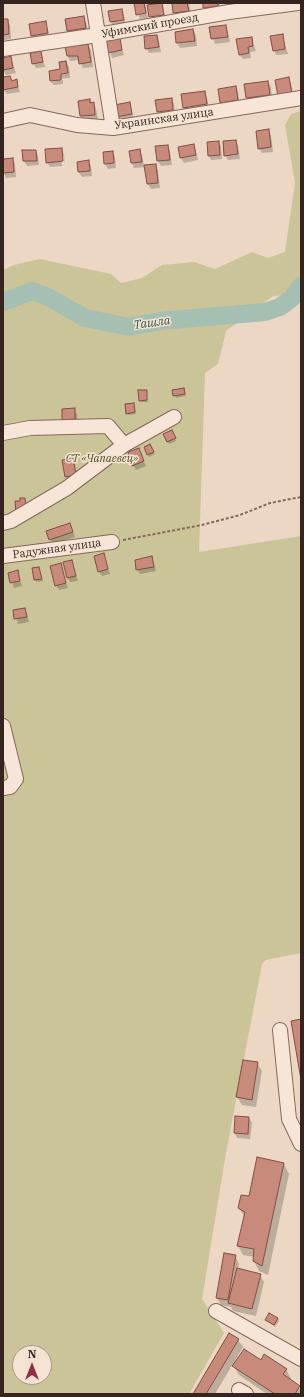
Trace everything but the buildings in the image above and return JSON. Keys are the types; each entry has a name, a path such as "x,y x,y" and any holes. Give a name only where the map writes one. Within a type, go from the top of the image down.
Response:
{"street":[{"path":"93,3 113,128"},
{"name":"Уфимский проезд","path":"3,49 98,35 229,12 298,3"},
{"name":"Украинская улица","path":"3,121 30,115 77,125 113,128 301,98"},
{"path":"3,523 11,521 67,488 124,445 174,417"},
{"path":"3,432 30,428 108,426 124,445"},
{"name":"Радужная улица","path":"3,556 112,542"},
{"path":"3,726 16,779 10,787 3,788"},
{"path":"280,1030 290,1119 301,1144"},
{"path":"216,1311 301,1359"}],"path":[{"path":"112,542 153,536 202,525 270,503 301,497"}],"green space":[{"name":"СТ «Чапаевец»","path":"301,111 301,295 273,296 226,331 218,364 205,373 199,552 301,536 301,953 266,960 262,964 226,1153 202,1299 224,1333 189,1394 3,1394 3,270 14,265 40,259 111,274 121,283 142,278 162,265 194,262 215,269 252,252 268,258 285,252 295,183 285,125 291,114"}],"waterway":[{"name":"Ташла","path":"3,302 32,291 48,297 85,318 129,327 160,321 265,312 280,307 292,298 301,286"}]}
